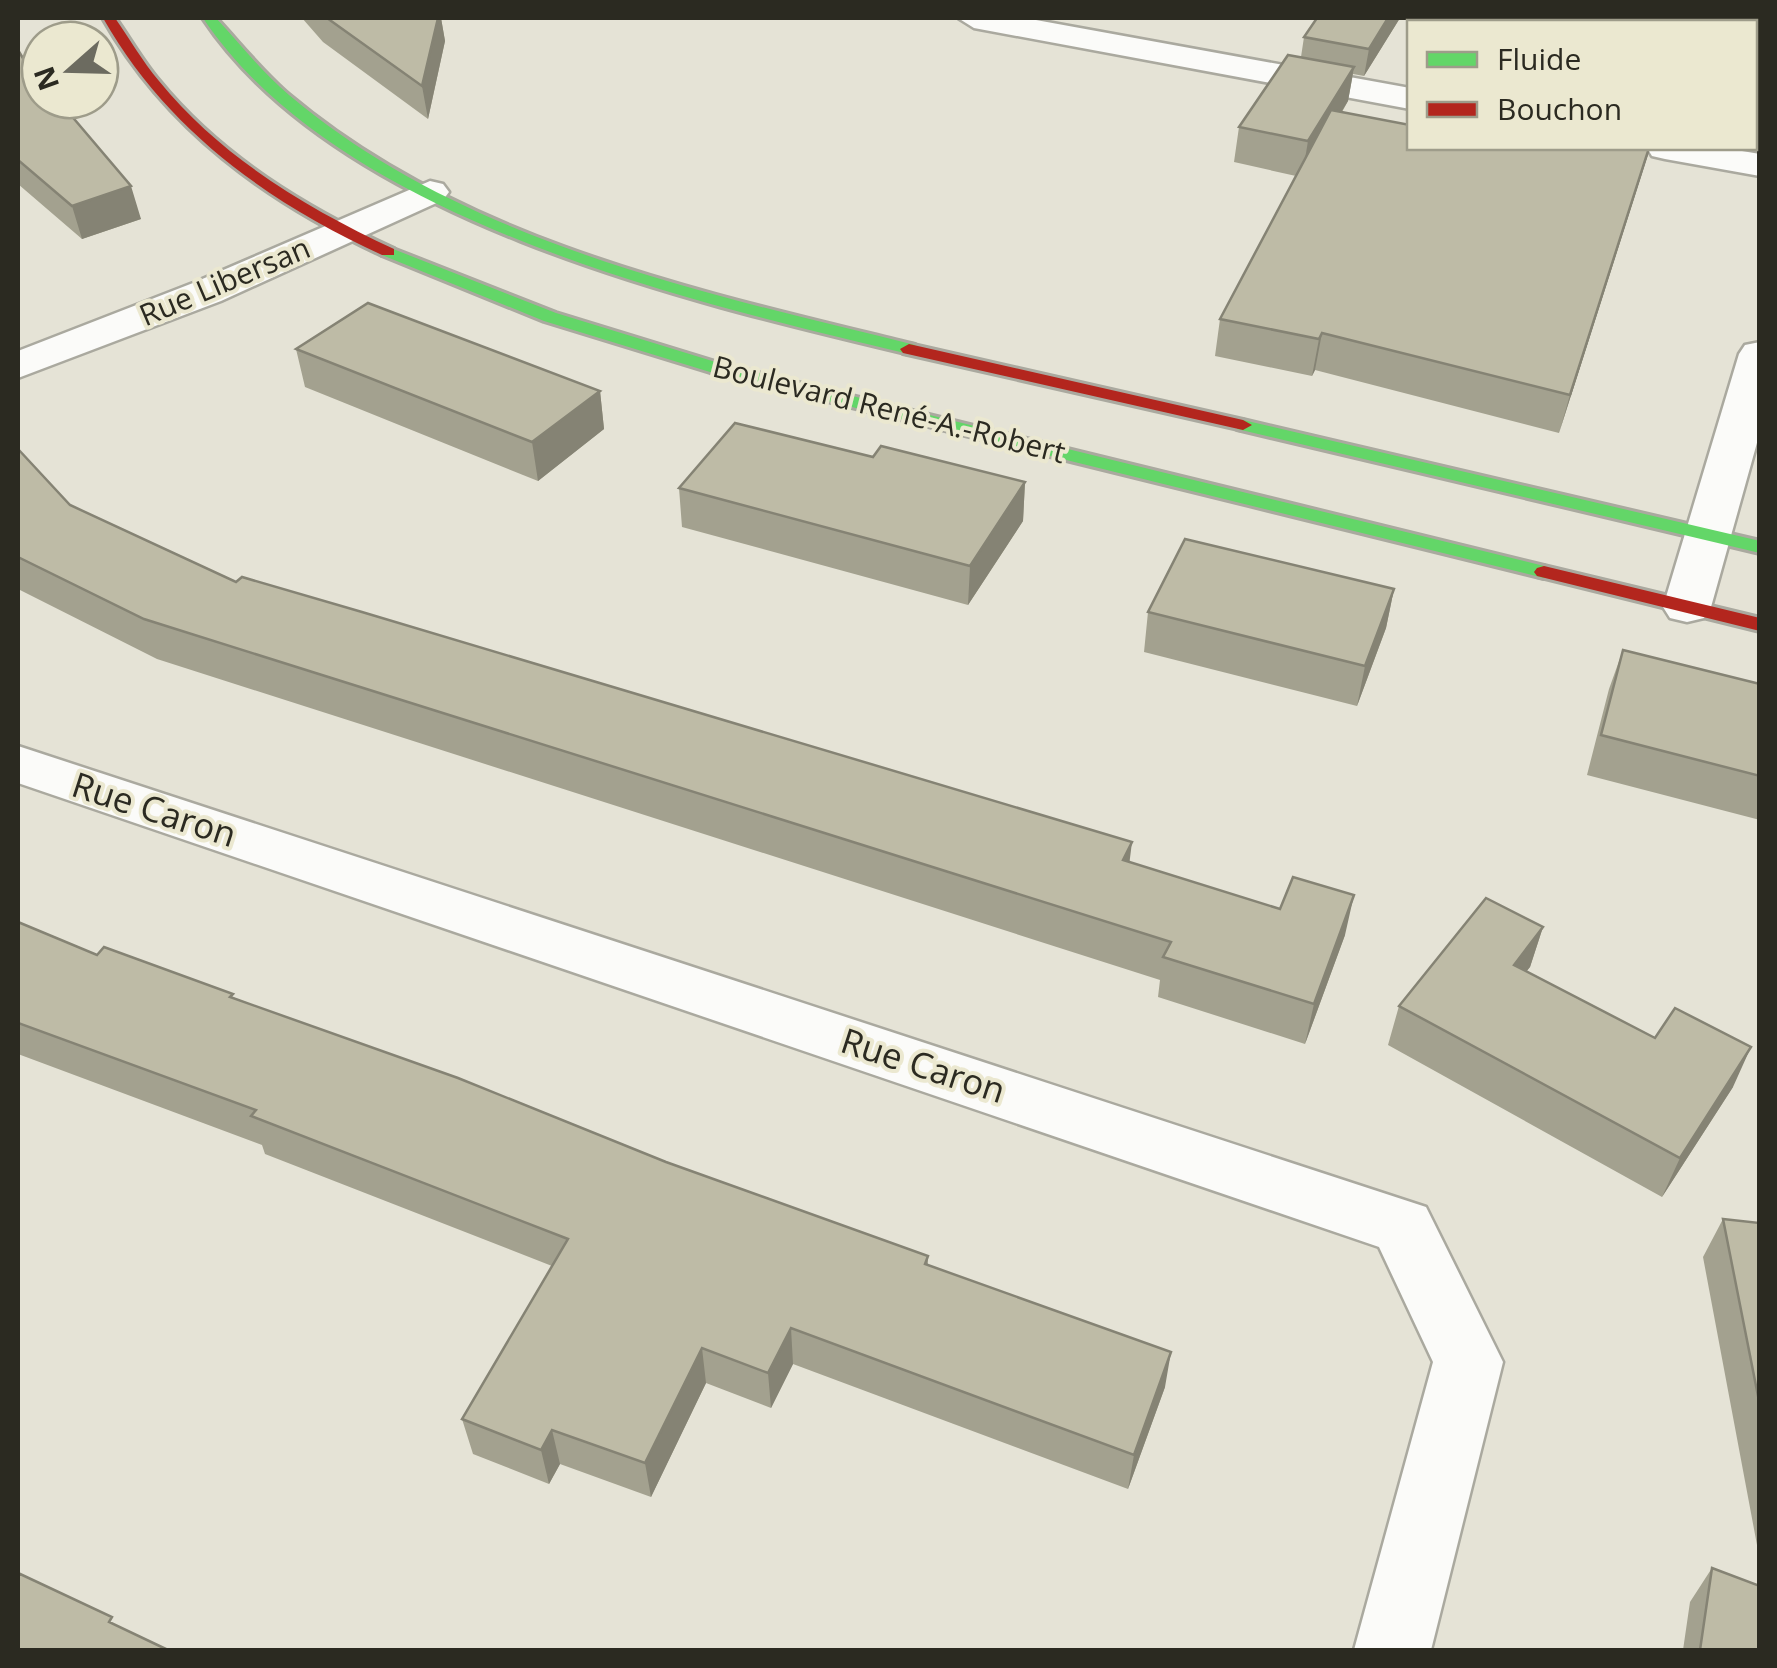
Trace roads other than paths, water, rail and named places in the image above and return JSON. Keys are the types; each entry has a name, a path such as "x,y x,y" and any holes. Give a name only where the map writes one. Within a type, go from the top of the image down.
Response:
{"street":[{"name":"Boulevard René-A.-Robert","path":"108,18 135,63 200,132 258,175 346,230 507,300 698,363 1760,625"},
{"name":"Boulevard René-A.-Robert","path":"209,18 233,49 294,107 350,146 430,192 566,251 728,302 1760,548"},
{"path":"974,18 1407,98"},
{"path":"1178,56 1202,26"},
{"path":"1676,150 1760,165"},
{"name":"Rue Libersan","path":"18,365 206,292 430,192"},
{"path":"1687,607 1760,354"},
{"name":"Rue Caron","path":"18,764 1403,1227 1468,1362 1393,1650"}]}
